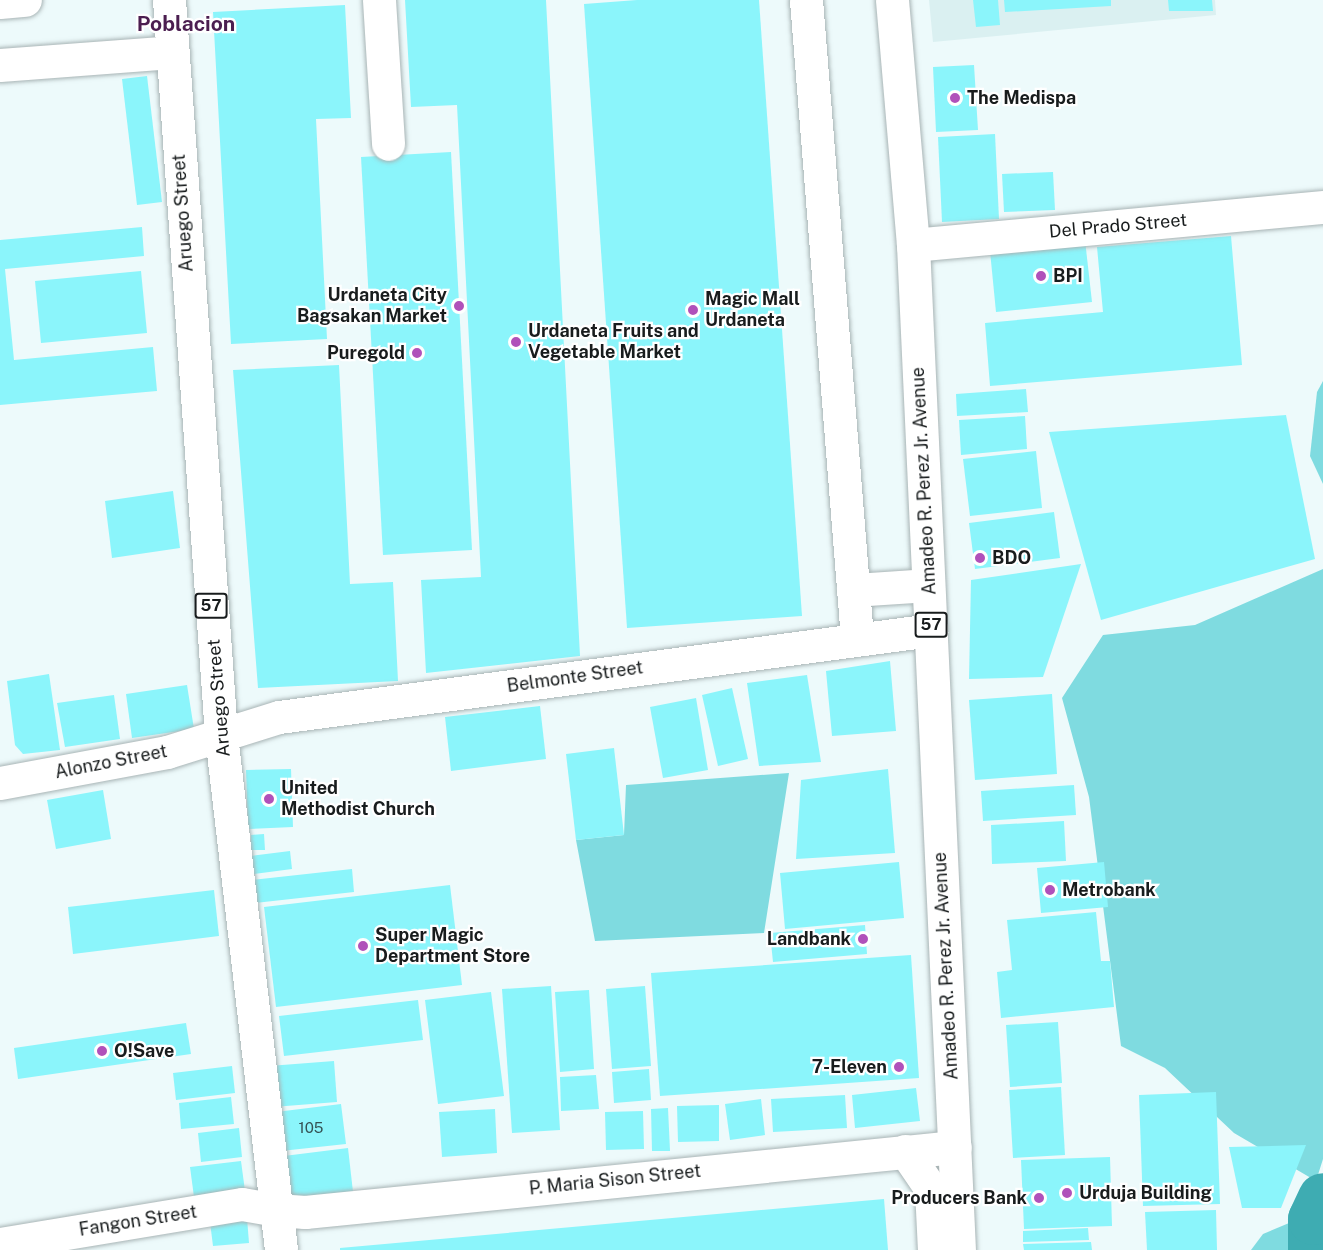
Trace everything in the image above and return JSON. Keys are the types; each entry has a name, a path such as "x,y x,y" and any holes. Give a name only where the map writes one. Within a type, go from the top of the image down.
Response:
{"main road":[{"path":"0,2 26,0"},
{"name":"Aruego Street","path":"169,0 221,735 281,1250"},
{"path":"379,0 388,144"},
{"path":"806,0 856,638"},
{"name":"Amadeo R. Perez Jr. Avenue","path":"892,0 913,245 959,1250"},
{"path":"0,65 172,52"},
{"name":"Del Prado Street","path":"913,245 1323,207"},
{"path":"853,590 928,585"},
{"name":"Belmonte Street","path":"221,735 279,717 856,638 931,630"},
{"name":"Alonzo Street","path":"0,783 167,752 221,735"},
{"path":"0,775 0,783"},
{"name":"P. Maria Sison Street","path":"276,1210 305,1212 905,1150 955,1147"},
{"path":"905,1150 931,1189 934,1250"},
{"name":"Fangon Street","path":"0,1244 242,1204 276,1210"}],"shaded area":[{"path":"929,0 1215,0 1216,15 933,42"},
{"path":"1323,381 1323,484 1310,456 1317,392"},
{"path":"1323,569 1323,1159 1316,1181 1234,1133 1165,1068 1121,1046 1089,797 1062,698 1103,635 1195,625"},
{"path":"789,773 764,933 595,941 576,840 624,835 626,785"},
{"path":"1301,1218 1301,1250 1251,1250 1263,1234"}],"building":[{"name":"Urdaneta Fruits and Vegetable Market","path":"405,0 546,0 580,656 426,673 421,580 481,577 457,105 411,107"},
{"name":"Magic Mall Urdaneta","path":"637,0 759,0 802,616 627,628 584,4"},
{"path":"973,0 998,0 1000,25 976,27"},
{"path":"1004,0 1111,0 1111,6 1005,12"},
{"path":"1168,0 1212,0 1213,11 1169,11"},
{"path":"345,5 351,118 316,119 327,339 231,344 213,12"},
{"name":"The Medispa","path":"974,65 978,130 936,132 933,67"},
{"path":"147,76 162,202 137,205 122,79"},
{"path":"995,134 999,219 942,222 938,137"},
{"name":"Puregold","path":"451,152 472,550 383,555 361,157"},
{"path":"1053,172 1055,210 1004,212 1002,174"},
{"path":"142,227 144,256 5,269 14,360 153,347 157,391 0,405 0,240"},
{"path":"1231,236 1242,365 990,386 985,323 1103,312 1097,247"},
{"name":"BPI","path":"1085,240 1092,302 996,312 990,251"},
{"path":"141,271 147,333 41,343 35,281"},
{"path":"339,365 350,584 393,582 398,681 258,688 233,370"},
{"path":"1026,389 1028,412 957,416 956,394"},
{"path":"1286,415 1315,559 1101,620 1049,432"},
{"path":"1025,416 1027,449 961,455 959,420"},
{"path":"1036,451 1042,508 970,516 963,459"},
{"path":"173,491 180,548 112,558 105,501"},
{"path":"1054,512 1060,558 975,569 969,523"},
{"path":"1081,564 1043,677 969,679 971,580"},
{"path":"890,661 896,731 832,736 826,671"},
{"path":"49,674 60,750 23,754 15,745 7,681"},
{"path":"807,675 821,762 759,766 747,683"},
{"path":"187,685 194,729 132,738 126,694"},
{"path":"732,688 748,759 718,766 702,695"},
{"path":"1052,694 1057,774 975,780 969,700"},
{"path":"114,695 120,739 65,747 57,703"},
{"path":"696,698 708,770 663,778 650,707"},
{"path":"540,706 546,759 451,771 445,717"},
{"path":"614,748 624,835 576,840 566,754"},
{"name":"United Methodist Church","path":"291,769 293,827 248,829 246,770"},
{"path":"888,769 895,853 796,859 801,780"},
{"path":"1074,785 1076,815 983,821 981,791"},
{"path":"103,790 111,839 56,849 47,800"},
{"path":"1064,821 1066,861 992,864 991,825"},
{"path":"264,834 265,850 251,850 251,835"},
{"path":"290,851 292,869 254,874 251,856"},
{"path":"899,862 904,918 785,929 780,873"},
{"path":"1104,862 1108,907 1041,913 1037,868"},
{"path":"352,869 354,892 255,903 252,880"},
{"name":"Super Magic Department Store","path":"450,885 462,985 276,1007 264,907"},
{"path":"214,890 219,936 73,954 68,907"},
{"path":"1096,912 1101,961 1110,961 1114,1007 1001,1018 997,972 1012,970 1007,920"},
{"path":"865,925 867,954 773,962 770,933"},
{"path":"911,955 919,1078 660,1096 651,973"},
{"path":"551,986 560,1130 512,1133 502,989"},
{"path":"645,986 651,1066 612,1069 606,989"},
{"path":"589,990 594,1069 560,1072 555,992"},
{"path":"491,992 504,1096 438,1104 425,1000"},
{"path":"418,1000 423,1040 284,1056 279,1016"},
{"path":"1058,1022 1062,1083 1010,1087 1006,1025"},
{"name":"O!Save","path":"186,1023 191,1054 18,1079 14,1048"},
{"path":"334,1061 337,1102 273,1107 269,1066"},
{"path":"232,1066 235,1093 176,1100 173,1073"},
{"path":"649,1069 651,1100 614,1103 612,1072"},
{"path":"596,1075 599,1109 561,1111 560,1077"},
{"path":"1061,1087 1065,1155 1013,1158 1009,1090"},
{"path":"916,1088 920,1121 855,1128 852,1095"},
{"path":"1216,1092 1220,1204 1143,1206 1139,1095"},
{"path":"845,1095 847,1128 773,1132 771,1099"},
{"path":"231,1097 234,1124 181,1129 179,1103"},
{"path":"761,1099 765,1135 730,1140 725,1104"},
{"path":"341,1104 346,1144 281,1151 276,1112"},
{"path":"719,1105 719,1141 678,1142 677,1106"},
{"path":"668,1108 670,1151 652,1151 651,1109"},
{"path":"495,1109 497,1153 442,1157 439,1112"},
{"path":"643,1111 644,1149 606,1150 605,1112"},
{"path":"239,1128 242,1157 201,1162 198,1133"},
{"path":"1306,1145 1281,1208 1242,1208 1229,1147"},
{"path":"348,1148 353,1192 289,1200 284,1156"},
{"name":"Urduja Building","path":"1110,1157 1112,1226 1024,1229 1021,1160"},
{"path":"241,1161 245,1191 194,1197 190,1167"},
{"path":"884,1199 888,1250 340,1250 340,1248"},
{"path":"1216,1210 1217,1250 1147,1250 1145,1212"},
{"path":"247,1218 249,1243 213,1246 210,1222"},
{"path":"1088,1228 1089,1240 1023,1242 1023,1231"},
{"path":"1091,1242 1092,1250 1024,1250 1023,1244"}],"waterway":[{"path":"1313,1250 1313,1219 1323,1198"}],"place":[{"name":"The Medispa","path":"955,98"},
{"name":"BPI","path":"1041,276"},
{"name":"Urdaneta City Bagsakan Market","path":"459,306"},
{"name":"Magic Mall Urdaneta","path":"693,310"},
{"name":"Urdaneta Fruits and Vegetable Market","path":"516,342"},
{"name":"Puregold","path":"417,353"},
{"name":"BDO","path":"980,558"},
{"name":"United Methodist Church","path":"269,799"},
{"name":"Metrobank","path":"1050,890"},
{"name":"Landbank","path":"863,939"},
{"name":"Super Magic Department Store","path":"363,946"},
{"name":"O!Save","path":"102,1051"},
{"name":"7-Eleven","path":"899,1067"},
{"name":"Urduja Building","path":"1067,1193"},
{"name":"Producers Bank","path":"1039,1198"}],"district":[{"name":"Poblacion","path":"186,24"}]}
